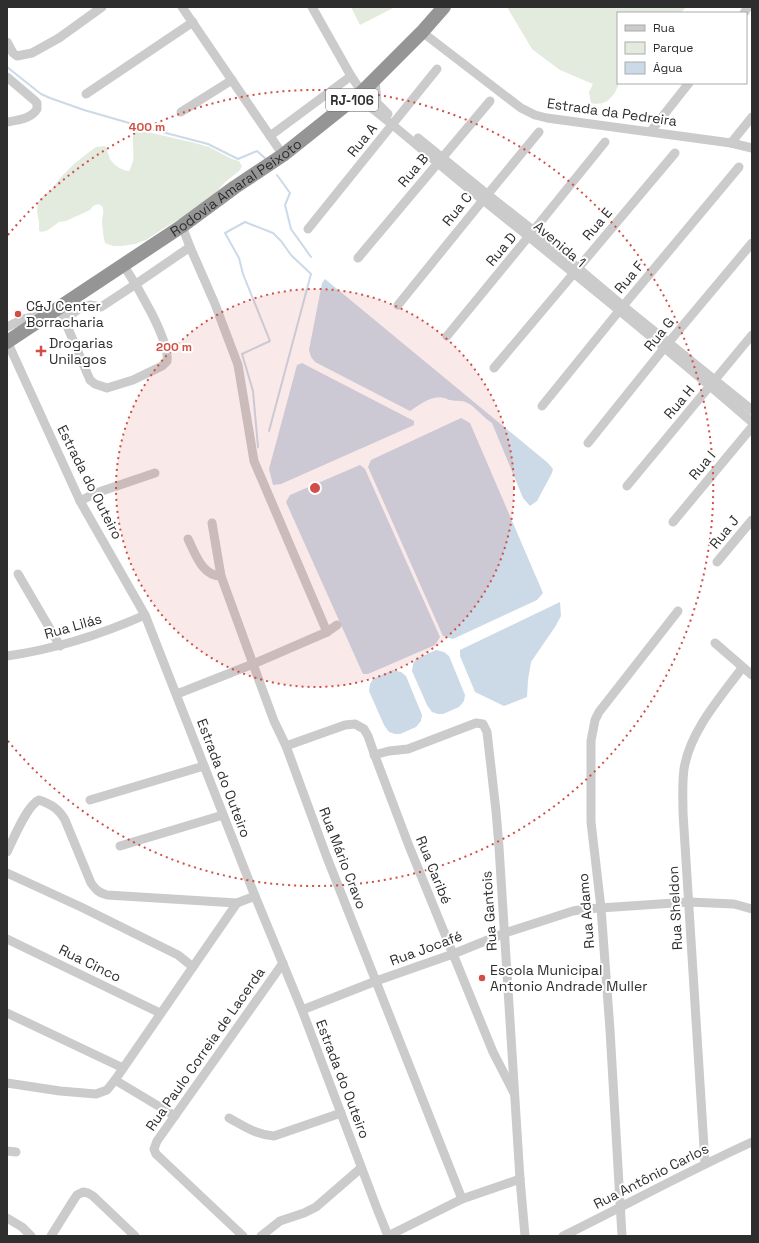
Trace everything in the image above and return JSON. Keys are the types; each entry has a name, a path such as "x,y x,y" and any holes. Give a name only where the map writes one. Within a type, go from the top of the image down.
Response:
{"highway":[{"name":"Rodovia Amaral Peixoto","path":"7,342 57,314 235,187 274,161 362,92 422,32 444,7"}],"street":[{"path":"7,42 13,53 17,56 32,53 59,38 102,7"},
{"path":"182,7 270,136 274,161"},
{"path":"312,7 351,76 362,92"},
{"path":"86,94 193,22"},
{"name":"Estrada da Pedreira","path":"422,32 521,108 535,115 547,118 731,143 752,148"},
{"name":"Rua A","path":"308,229 437,69"},
{"path":"270,136 351,76"},
{"path":"7,77 37,103 37,109 32,116 21,120 7,122"},
{"name":"Avenida 1","path":"375,79 377,103 394,122"},
{"path":"181,112 232,80"},
{"path":"651,131 688,84"},
{"name":"Rua B","path":"358,258 490,101"},
{"name":"Avenida 1","path":"343,107 370,107 394,122 667,345 712,383 752,422"},
{"path":"731,143 752,116"},
{"name":"Rua C","path":"398,305 539,132"},
{"name":"Rua D","path":"447,336 606,142"},
{"name":"Rua E","path":"494,368 675,153"},
{"name":"Rua F","path":"542,406 621,308 739,168"},
{"path":"182,226 215,304 238,365 254,461 327,632"},
{"name":"Rua G","path":"588,443 752,243"},
{"path":"7,327 23,318 57,314 90,305 101,307 190,247"},
{"path":"57,314 90,380 95,384 107,388 134,380 162,366 167,361 168,354 159,330 136,284 124,266"},
{"name":"Rua H","path":"626,486 752,335"},
{"name":"Estrada do Outeiro","path":"7,342 80,500 145,615 255,896 302,1010 388,1236"},
{"name":"Avenida 1","path":"712,383 752,410"},
{"name":"Rua I","path":"673,522 752,427"},
{"path":"80,500 155,473"},
{"name":"Rua J","path":"717,562 752,520"},
{"name":"Rua Mário Cravo","path":"212,523 221,576 253,664 274,720 286,746 326,855 462,1199"},
{"path":"188,539 204,568 212,575 221,576"},
{"path":"18,574 60,646"},
{"name":"Rua Adamo","path":"622,1236 601,908 591,822 590,741 595,720 599,712 678,611"},
{"name":"Rua Lilás","path":"7,656 60,646 112,629 145,615"},
{"path":"177,694 253,664 327,632 338,625"},
{"path":"715,643 752,676"},
{"name":"Rua Sheldon","path":"705,1163 683,813 684,770 688,753 709,713 742,668"},
{"name":"Rua Caribé","path":"286,746 345,725 355,724 364,728 409,846 493,1052 515,1096"},
{"name":"Rua Gantois","path":"374,755 389,751 408,749 474,724 483,724 487,732 496,811 525,1236"},
{"path":"90,800 204,766"},
{"path":"7,852 26,813 33,804 39,800 56,807 60,812 65,820 91,883 100,893 107,895 237,904 255,896"},
{"path":"120,846 223,815"},
{"path":"7,873 81,907 178,955 193,967"},
{"name":"Rua Jocafé","path":"302,1010 505,933 573,911 689,902 734,904 752,909"},
{"path":"7,1083 60,1091 96,1094 107,1090 116,1080 160,1013 237,904"},
{"name":"Rua Cinco","path":"7,939 160,1013"},
{"name":"Rua Paulo Correia de Lacerda","path":"243,1236 156,1154 154,1149 157,1141 283,963"},
{"path":"7,1013 123,1068"},
{"path":"116,1080 175,1116"},
{"path":"229,1118 253,1131 264,1135 274,1136 341,1112"},
{"name":"Rua Antônio Carlos","path":"563,1236 705,1163 752,1142"},
{"path":"7,1151 16,1152"},
{"path":"261,1236 280,1221 304,1213 316,1207 361,1168"},
{"path":"388,1236 462,1199 520,1179"},
{"path":"51,1236 73,1201 83,1192 93,1196 135,1236"},
{"path":"7,1218 31,1236"}],"green space":[{"path":"351,7 395,7 360,25"},
{"path":"507,7 686,7 682,12 617,12 617,84 619,84 612,96 605,102 596,104 591,103 589,92 593,84 560,70 532,49"},
{"path":"139,130 209,147 239,161 242,166 240,170 224,183 214,195 180,219 146,240 135,244 113,246 105,243 102,223 103,210 102,206 98,204 93,206 90,210 66,221 59,222 48,230 42,232 39,231 37,212 38,202 51,190 62,176 75,163 96,147 105,146 110,159 121,169 129,171 133,161 134,132"}],"water":[{"path":"325,279 548,463 553,469 552,473 537,501 530,506 523,498 492,423 468,403 440,397 426,401 410,411 315,362 311,357 309,350 322,283"},
{"path":"302,363 414,421 414,425 281,484 273,485 269,469 297,365"},
{"path":"461,418 470,423 543,593 537,600 453,639 443,636 368,467 371,460"},
{"path":"360,465 365,469 440,637 435,645 368,674 363,674 286,502 290,495"},
{"path":"560,602 561,616 531,662 527,697 504,706 475,692 460,656 460,650"},
{"path":"436,650 444,652 449,656 465,695 464,701 459,707 443,714 432,712 427,705 412,671 413,664 416,659"},
{"path":"393,670 401,672 406,676 422,715 421,721 416,727 400,734 389,732 384,725 369,691 370,684 373,679"}],"waterway":[{"path":"7,67 41,94 50,98 84,110 208,144 238,159 257,151 266,159"},
{"path":"277,175 290,193 285,205 291,229 311,257"},
{"path":"258,447 253,391 242,354 270,341 243,274 239,258 225,233 245,222 273,233 291,255 311,274 269,431"}],"place":[{"name":"C&J Center Borracharia","path":"18,314"},
{"name":"Drogarias Unilagos","path":"41,351"},
{"name":"Escola Municipal Antonio Andrade Muller","path":"482,978"}]}
